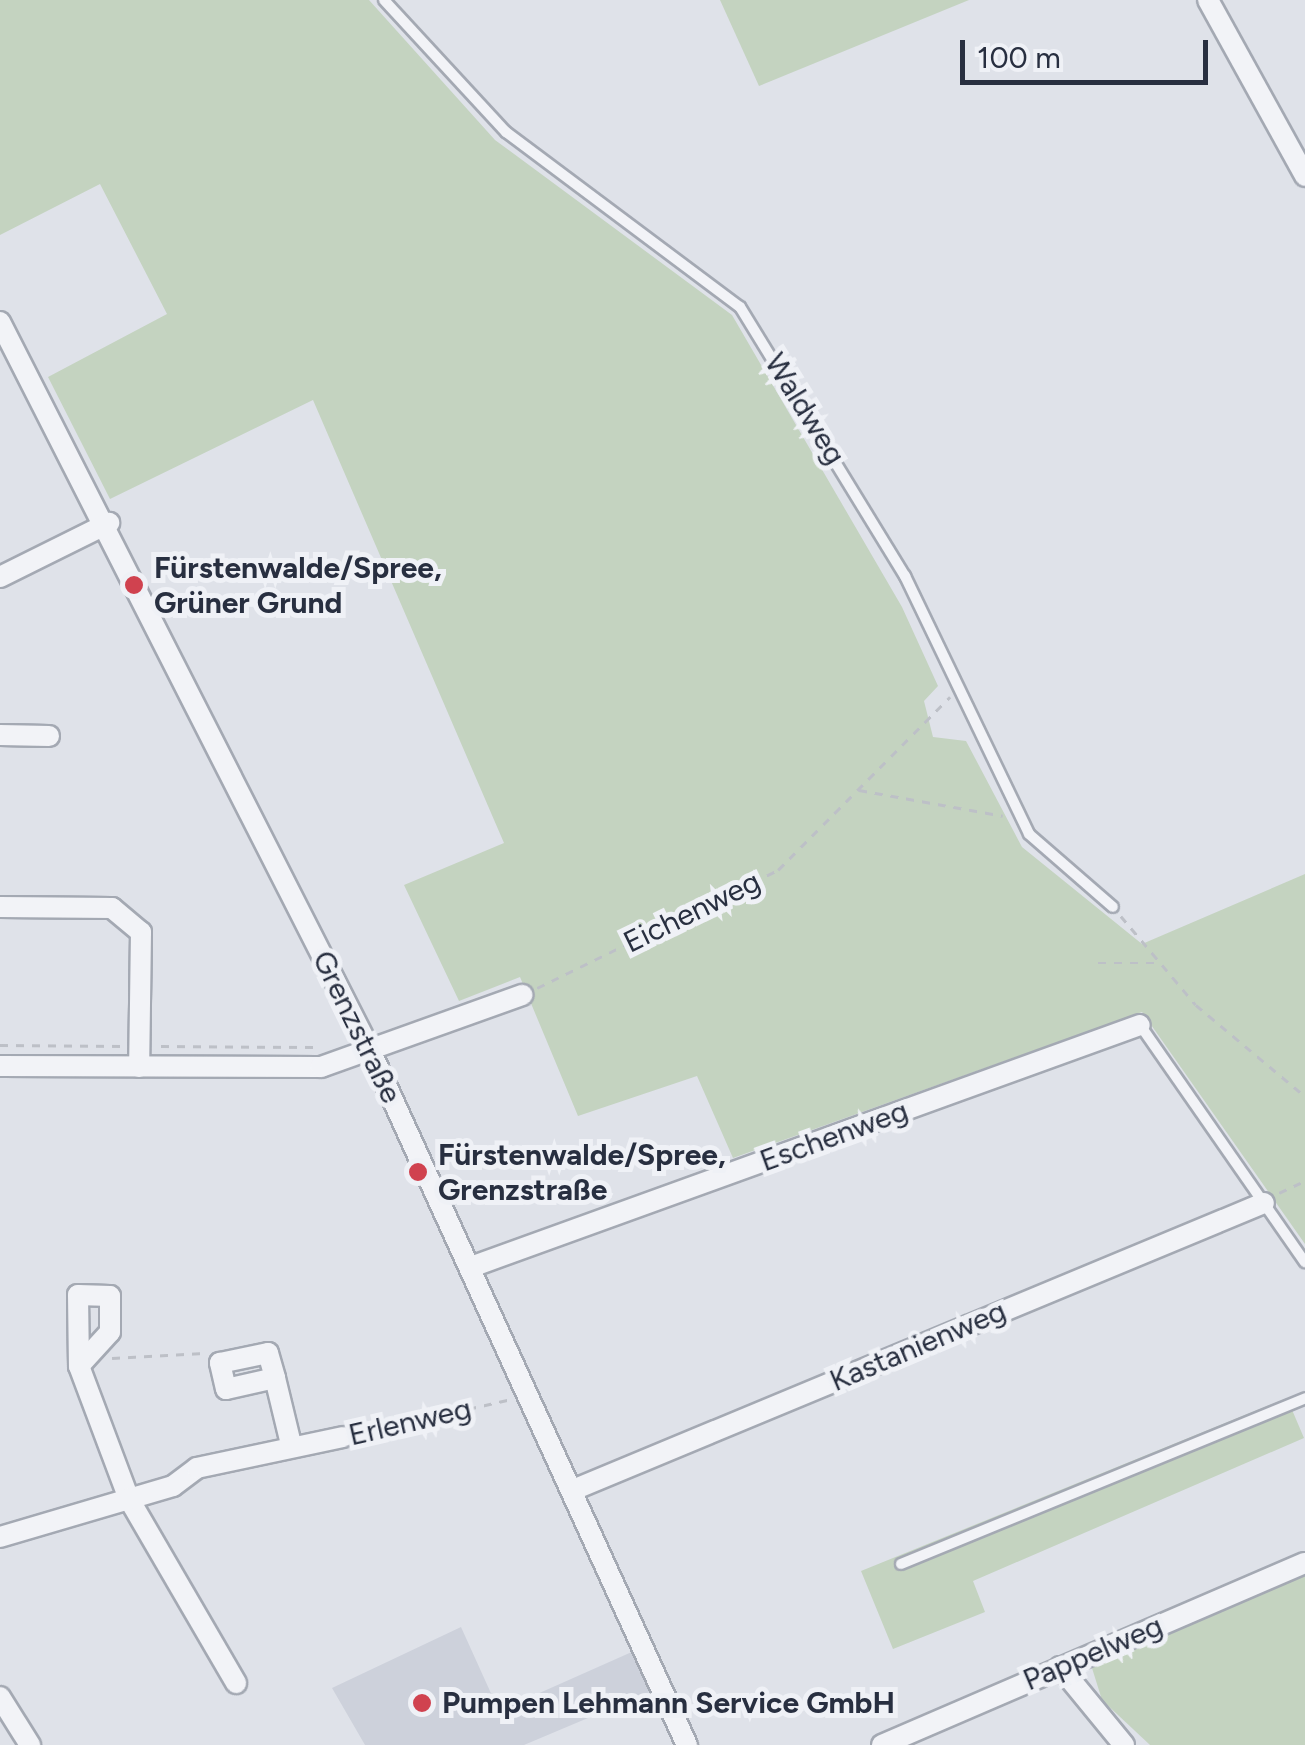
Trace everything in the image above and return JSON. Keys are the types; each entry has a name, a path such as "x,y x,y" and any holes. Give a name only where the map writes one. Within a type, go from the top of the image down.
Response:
{"street":[{"path":"1208,0 1305,176"},
{"name":"Grenzstraße","path":"0,322 109,523 370,1050 686,1745"},
{"path":"0,577 109,523"},
{"path":"0,735 49,736"},
{"path":"0,907 125,916 141,932 139,1056"},
{"path":"0,1066 139,1056 301,1069 370,1050 522,995"},
{"name":"Eschenweg","path":"471,1267 1140,1024"},
{"name":"Kastanienweg","path":"573,1490 1263,1202"},
{"path":"83,1363 129,1499 236,1683"},
{"path":"220,1363 226,1389 275,1378 290,1444"},
{"name":"Erlenweg","path":"0,1537 129,1499 197,1468 290,1444 343,1437"},
{"name":"Pappelweg","path":"882,1745 1305,1563"},
{"path":"1060,1667 1124,1745"},
{"path":"0,1697 30,1745"}],"lane":[{"name":"Waldweg","path":"384,0 506,132 740,307 904,576 1020,819 1114,907"},
{"path":"1140,1024 1305,1262"},
{"path":"902,1564 1305,1398"}],"path":[{"name":"Eichenweg","path":"522,995 778,870 958,688"},
{"path":"857,790 1020,819"},
{"path":"1114,907 1160,963 1305,1096"},
{"path":"1098,963 1160,963"},
{"path":"0,1045 139,1056 326,1047"},
{"path":"1263,1202 1305,1181"},
{"path":"83,1363 212,1353 220,1363"},
{"name":"Erlenweg","path":"343,1437 528,1395"}],"shaded area":[{"path":"461,1627 499,1711 634,1651 652,1691 524,1745 365,1745 332,1688"}],"green space":[{"path":"0,0 369,0 495,140 732,315 902,607 938,686 924,701 933,737 966,741 1022,847 1142,944 1305,874 1305,1244 1142,1012 733,1158 697,1076 578,1116 520,977 459,1001 404,885 504,843 313,400 110,499 48,377 167,314 100,184 0,235"},
{"path":"720,0 969,0 759,86"},
{"path":"1287,1398 1304,1438 973,1581 985,1612 893,1649 861,1571"},
{"path":"1305,1574 1305,1745 1150,1745 1102,1700 1092,1668"}],"place":[{"name":"Fürstenwalde/Spree, Grüner Grund","path":"134,585"},
{"name":"Fürstenwalde/Spree, Grenzstraße","path":"418,1172"},
{"name":"Pumpen Lehmann Service GmbH","path":"422,1703"}]}
